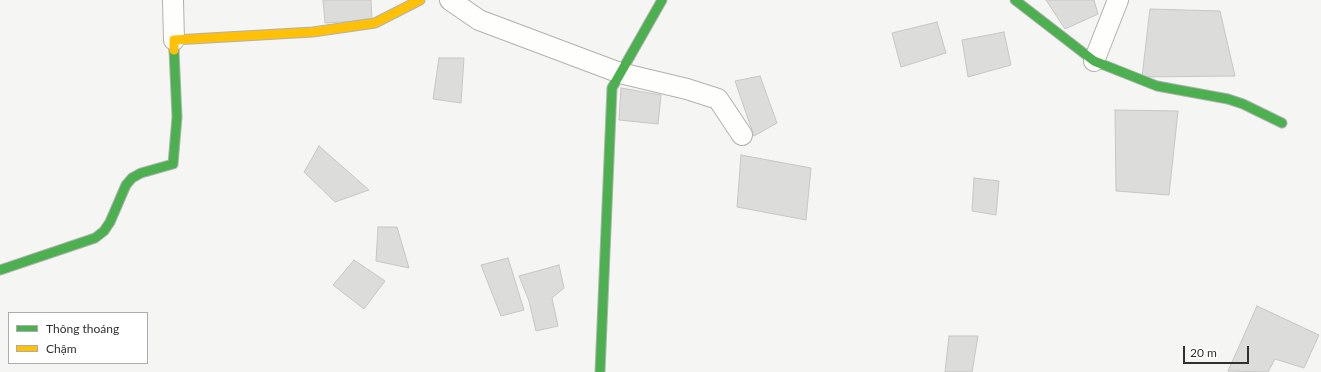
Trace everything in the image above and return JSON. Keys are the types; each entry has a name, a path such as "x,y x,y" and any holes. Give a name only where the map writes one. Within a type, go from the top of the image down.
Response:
{"street":[{"path":"0,270 95,238 104,231 110,222 126,185 132,178 140,173 173,164 177,117 173,0"},
{"path":"174,40 313,32 375,23 420,0"},
{"path":"450,0 479,20 620,73 687,89 718,99 742,135"},
{"path":"600,372 612,88 662,0"},
{"path":"1015,0 1094,62 1157,86 1228,98 1244,104 1282,123"},
{"path":"1094,62 1118,0"}],"building":[{"path":"323,0 371,0 372,20 325,23"},
{"path":"1046,0 1094,0 1098,14 1065,29"},
{"path":"1150,9 1220,11 1235,76 1142,77"},
{"path":"937,22 946,53 901,67 892,33"},
{"path":"1004,32 1011,65 968,77 962,40"},
{"path":"439,58 464,58 461,103 433,99"},
{"path":"760,76 777,123 754,136 735,81"},
{"path":"621,88 661,95 658,124 619,120"},
{"path":"1115,110 1178,111 1169,195 1116,191"},
{"path":"319,146 369,190 335,202 304,172"},
{"path":"741,155 811,168 806,220 737,207"},
{"path":"974,178 999,181 996,215 972,211"},
{"path":"378,227 397,227 409,268 376,261"},
{"path":"508,258 524,310 501,316 481,265"},
{"path":"354,260 385,281 364,309 333,285"},
{"path":"559,265 564,288 552,298 558,326 536,331 529,301 519,276"},
{"path":"1257,306 1319,335 1304,368 1275,359 1268,372 1228,371"},
{"path":"949,336 978,336 972,372 945,372"}],"traffic: fast":[{"path":"600,372 612,88 662,0"},
{"path":"1015,0 1094,61 1157,86 1228,99 1243,104 1282,123"},
{"path":"0,270 95,238 104,231 110,222 126,185 132,178 141,173 173,164 177,117 174,50"}],"traffic: slow":[{"path":"174,50 174,40 313,32 375,23 420,0"}]}
